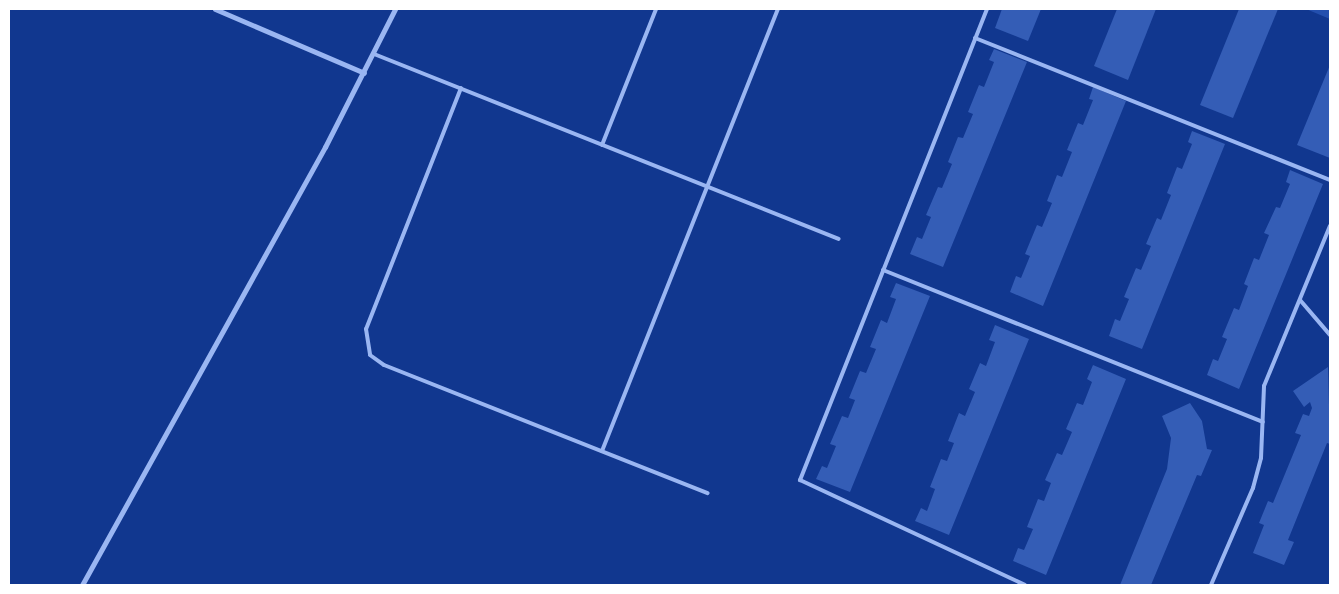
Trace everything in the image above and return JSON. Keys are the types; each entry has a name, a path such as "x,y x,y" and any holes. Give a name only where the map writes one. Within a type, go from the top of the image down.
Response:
{"street":[{"path":"215,9 364,73"},
{"path":"82,585 364,73 395,9"}],"lane":[{"path":"602,144 656,9"},
{"path":"602,451 778,9"},
{"path":"987,9 800,480 1025,585"},
{"path":"975,38 1330,180"},
{"path":"374,54 838,239"},
{"path":"461,88 366,329 370,355 384,365 708,493"},
{"path":"1211,585 1253,488 1261,458 1264,386 1330,226"},
{"path":"884,270 1263,422"},
{"path":"1300,300 1330,335"}],"shaded area":[{"path":"1306,9 1330,9 1330,19"}],"building":[{"path":"1002,9 1041,9 1028,41 995,28"},
{"path":"1117,9 1156,9 1128,80 1094,66"},
{"path":"1239,9 1278,9 1233,118 1200,105"},
{"path":"994,49 1027,62 943,267 910,254 917,237 922,239 931,217 926,215 938,187 942,188 952,164 948,162 958,137 963,138 973,114 968,112 979,85 984,87 994,62 989,60"},
{"path":"1330,65 1330,158 1297,145"},
{"path":"1093,87 1126,101 1043,306 1010,292 1016,276 1021,278 1030,256 1025,254 1037,225 1042,227 1052,203 1047,201 1057,175 1062,177 1072,152 1067,150 1078,123 1083,125 1093,100 1089,99"},
{"path":"1192,131 1225,144 1142,349 1109,336 1115,319 1120,321 1129,299 1124,297 1136,268 1141,270 1151,246 1146,244 1157,218 1161,220 1171,195 1167,193 1177,167 1182,169 1192,144 1188,142"},
{"path":"1290,170 1323,184 1239,389 1207,375 1213,359 1218,361 1227,339 1222,337 1234,308 1239,310 1248,286 1244,284 1254,258 1259,260 1269,235 1264,233 1276,207 1280,208 1290,184 1286,182"},
{"path":"896,283 930,296 850,492 816,479 822,466 827,468 836,446 830,444 842,416 848,418 855,400 849,398 860,371 866,373 876,349 870,347 881,320 887,323 896,299 890,297"},
{"path":"995,325 1029,339 949,535 915,521 921,508 927,511 935,489 930,487 941,459 947,461 954,443 948,441 959,413 965,416 975,392 969,389 980,363 986,366 995,342 989,340"},
{"path":"1093,365 1126,379 1046,575 1013,561 1018,548 1024,550 1033,529 1027,527 1038,499 1044,501 1051,483 1045,480 1057,453 1062,455 1072,432 1066,429 1077,403 1083,405 1092,382 1087,379"},
{"path":"1328,367 1330,444 1327,443 1288,540 1294,542 1284,565 1253,553 1264,525 1259,523 1268,501 1273,503 1301,435 1295,433 1303,414 1309,416 1312,408 1310,402 1304,407 1293,391"},
{"path":"1190,403 1202,421 1207,449 1212,450 1201,476 1197,475 1151,585 1120,585 1167,469 1171,438 1162,416"}]}
